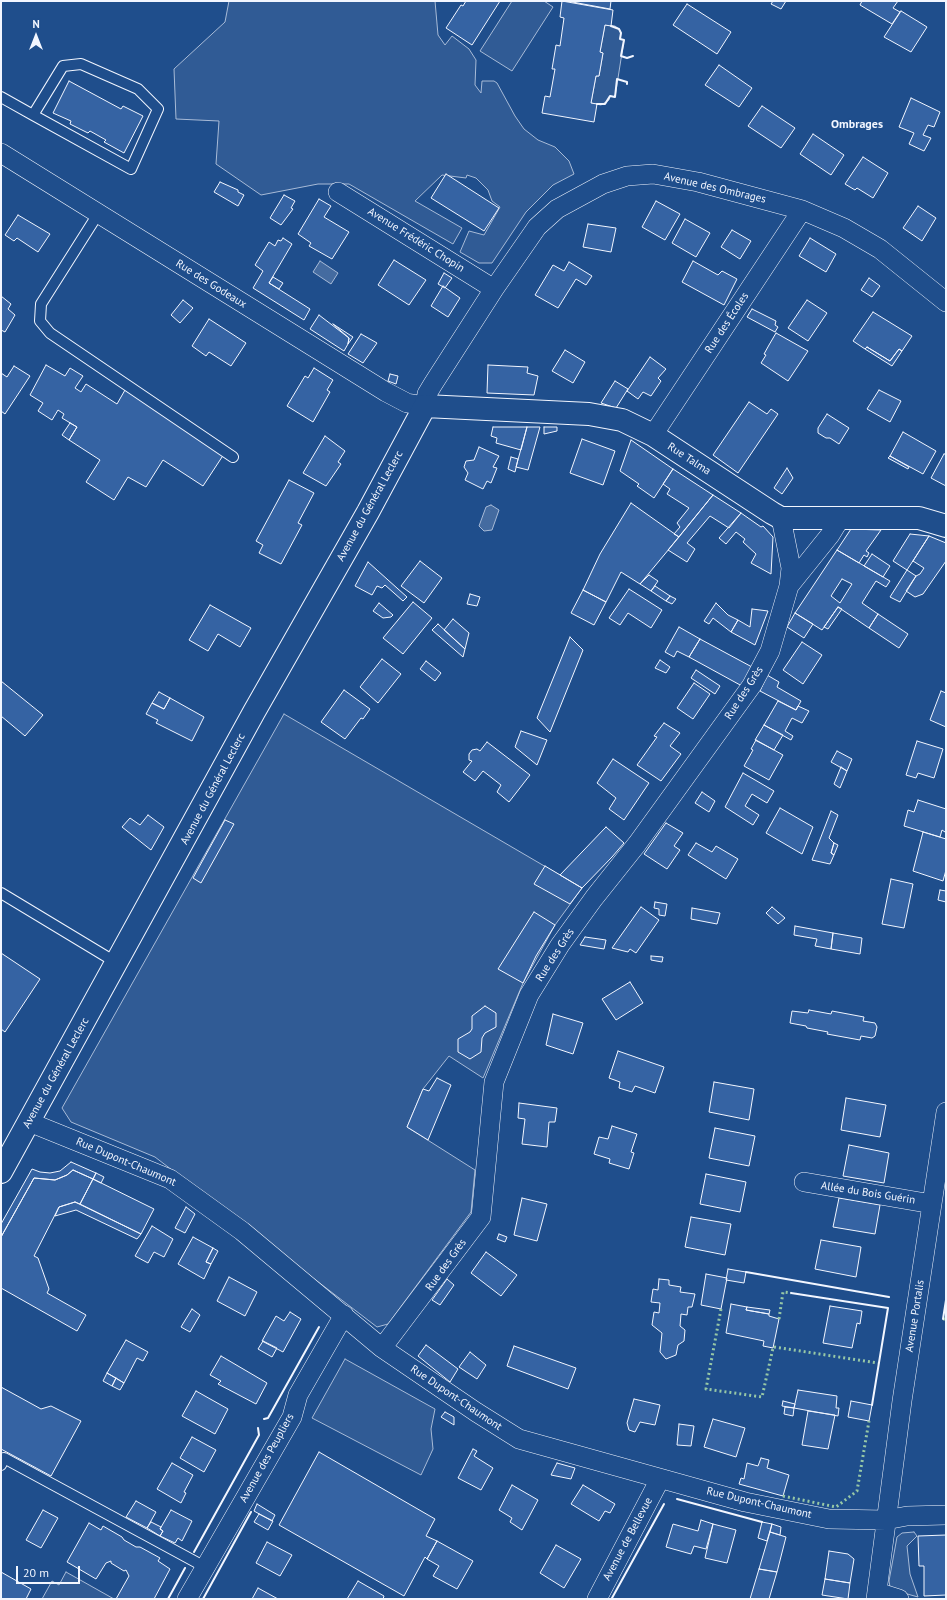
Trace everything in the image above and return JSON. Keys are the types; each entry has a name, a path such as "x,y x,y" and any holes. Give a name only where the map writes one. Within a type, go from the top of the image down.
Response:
{"main road":[{"name":"Rue Talma","path":"425,406 589,414 622,420 653,436 782,518"},
{"name":"Avenue du Général Leclerc","path":"1,1172 254,712 368,512 425,406"},
{"path":"782,518 919,518 946,526"}],"street":[{"name":"Rue des Godeaux","path":"1,153 386,392 407,402 425,406"},
{"name":"Avenue des Ombrages","path":"425,406 427,394 433,384 494,289 537,227 556,209 603,184 627,176 653,174 698,182 802,210 844,228 880,249 946,302"},
{"name":"Avenue Frédéric Chopin","path":"338,192 494,289"},
{"name":"Rue des Écoles","path":"653,436 802,210"},
{"name":"Rue des Grès","path":"789,586 830,535 841,517"},
{"name":"Rue des Grès","path":"382,1348 481,1217 494,1082 529,995 569,932 637,844 752,685 770,651 789,586 791,568 782,518"},
{"name":"Avenue Portalis","path":"876,1596 946,1112"},
{"name":"Rue Dupont-Chaumont","path":"29,1122 170,1179 236,1227 382,1348 518,1439 745,1502 829,1519 886,1520 907,1516 946,1515"},
{"name":"Allée du Bois Guérin","path":"804,1182 932,1204"},
{"name":"Avenue des Peupliers","path":"187,1599 292,1417 298,1395 344,1315"},
{"name":"Avenue de Bellevue","path":"597,1599 660,1479"},
{"path":"876,1596 899,1599"}],"lane":[{"path":"1,97 32,115 131,169 158,110 138,89 81,64 63,66 32,115"},
{"path":"98,214 41,304 40,322 50,333 233,457"},
{"path":"1,893 117,962"},
{"path":"1,1465 4,1458 205,1567"}],"shaded area":[{"path":"229,1 435,1 438,35 445,45 452,36 469,49 476,60 475,85 481,93 482,81 494,81 497,83 524,129 538,140 555,147 569,161 574,174 553,185 526,212 492,263 479,263 460,252 469,231 484,235 500,207 492,201 488,190 476,178 467,175 466,178 442,175 415,201 462,228 453,244 349,184 318,184 261,195 216,164 219,121 176,119 174,69 225,22"},
{"path":"512,1 544,1 553,7 512,71 480,51"},
{"path":"605,25 615,26 619,29 621,33 620,39 624,40 615,97 610,96 609,100 601,105 591,103 596,76 599,76 603,53 600,52"},
{"path":"320,261 338,273 331,284 313,272"},
{"path":"491,505 499,510 492,530 484,531 479,526 486,507"},
{"path":"284,714 582,888 555,925 523,983 483,1078 449,1056 423,1089 407,1127 475,1170 471,1212 388,1324 377,1327 155,1157 71,1122 62,1108"},
{"path":"345,1359 435,1409 431,1429 433,1449 421,1475 312,1418"},
{"path":"914,1532 917,1536 907,1546 910,1574 918,1597 893,1590 890,1587 889,1581 897,1537 902,1533"},
{"path":"66,1572 114,1599 42,1599 52,1581 59,1585"}],"building":[{"path":"466,1 500,1 472,45 446,28 461,5 463,6"},
{"path":"562,1 613,10 611,26 605,25 600,52 603,53 599,76 596,76 591,103 597,104 594,122 542,113 545,96 550,97 555,69 552,69 556,45 560,46 564,18 560,17"},
{"path":"567,1 611,1 610,9"},
{"path":"773,1 786,1 781,9 771,4"},
{"path":"862,1 898,1 893,8 900,12 892,24 860,5"},
{"path":"687,4 731,32 717,54 673,25"},
{"path":"901,11 927,27 911,52 884,37"},
{"path":"719,65 752,88 739,107 705,85"},
{"path":"69,81 121,109 123,106 143,116 124,153 104,142 106,140 90,131 88,133 70,124 71,121 53,113"},
{"path":"911,98 940,112 934,127 928,125 923,135 931,138 924,151 909,144 914,133 899,127"},
{"path":"762,106 795,128 781,148 748,126"},
{"path":"813,134 844,155 831,175 800,154"},
{"path":"863,157 888,173 873,198 857,188 855,190 845,184"},
{"path":"446,174 499,208 484,231 431,198"},
{"path":"220,182 238,190 238,192 244,195 238,206 214,192"},
{"path":"284,195 295,201 291,208 293,209 281,225 270,218"},
{"path":"319,199 331,206 324,217 349,232 332,259 309,246 311,243 298,234"},
{"path":"656,201 680,214 665,240 642,227"},
{"path":"918,206 936,218 922,241 903,228"},
{"path":"18,215 50,234 38,252 17,238 14,241 5,235"},
{"path":"685,219 710,233 696,257 672,243"},
{"path":"588,224 616,228 611,252 583,247"},
{"path":"732,230 751,241 740,259 721,247"},
{"path":"283,238 292,244 269,283 310,309 304,320 253,288 263,271 255,265 269,242 275,246 278,240 281,241"},
{"path":"810,238 836,254 826,272 799,256"},
{"path":"394,260 426,280 409,305 378,285"},
{"path":"693,261 718,275 722,271 737,279 724,305 682,282"},
{"path":"569,262 592,276 586,285 576,279 558,308 535,295 553,265 564,271"},
{"path":"444,273 452,278 445,288 438,284"},
{"path":"273,277 283,283 279,289 269,283"},
{"path":"869,278 880,286 872,297 861,290"},
{"path":"443,286 460,298 448,317 431,306"},
{"path":"1,296 11,304 8,309 15,315 5,332 1,330"},
{"path":"183,300 193,308 180,323 171,315"},
{"path":"807,300 827,313 808,341 788,328"},
{"path":"752,309 776,321 775,325 778,327 775,332 747,317"},
{"path":"873,312 912,336 902,351 899,349 890,361 867,347 865,349 853,341"},
{"path":"319,315 349,338 348,344 344,351 310,329"},
{"path":"209,319 246,343 231,366 209,352 206,356 192,346"},
{"path":"333,324 353,337 348,344 349,338"},
{"path":"776,333 808,351 788,381 761,363 766,355 764,354"},
{"path":"361,334 377,343 363,363 348,354"},
{"path":"867,347 890,361 899,349 902,351 892,366 865,349"},
{"path":"565,350 585,362 573,383 552,371"},
{"path":"650,357 666,369 658,378 661,381 651,396 643,392 638,399 627,391"},
{"path":"46,365 65,376 70,368 83,376 75,388 81,392 86,384 117,404 125,390 224,454 203,486 163,460 146,487 128,477 114,500 86,482 100,460 69,440 77,427 62,418 64,414 58,410 52,420 38,411 43,403 30,395"},
{"path":"488,365 528,367 527,373 538,376 534,395 487,393"},
{"path":"14,366 30,376 5,414 1,411 1,373 7,377"},
{"path":"314,368 333,380 327,390 330,392 313,422 287,406 305,376 308,378"},
{"path":"390,374 398,376 396,384 388,381"},
{"path":"615,381 628,389 616,408 601,403"},
{"path":"879,390 901,401 890,422 867,409"},
{"path":"749,402 767,414 771,409 778,414 738,473 713,455"},
{"path":"827,414 849,428 839,444 818,433 818,428"},
{"path":"70,423 77,427 69,440 62,435"},
{"path":"493,427 527,427 521,450 496,443 497,438 491,436"},
{"path":"527,427 540,427 528,470 516,467"},
{"path":"544,427 557,427 557,431 544,434"},
{"path":"903,432 936,451 923,474 890,456"},
{"path":"325,436 345,451 338,462 341,464 326,486 303,473"},
{"path":"582,439 615,451 603,485 570,473"},
{"path":"631,440 673,469 654,498 637,486 639,484 620,471"},
{"path":"479,447 499,456 493,467 497,468 491,483 487,481 483,489 465,480 468,473 464,467 466,461 474,460"},
{"path":"944,454 946,454 946,486 931,478"},
{"path":"890,456 909,467 908,469 888,458"},
{"path":"511,457 518,459 515,472 508,469"},
{"path":"787,468 793,478 782,494 774,488"},
{"path":"673,469 713,495 679,537 674,534 680,527 677,523 689,508 667,494 670,489 663,484"},
{"path":"289,480 314,493 298,523 302,525 281,564 259,553 263,545 256,541"},
{"path":"713,495 741,513 729,528 710,516 687,543 695,549 687,562 668,550"},
{"path":"631,503 679,537 640,584 621,572 606,602 583,590 600,554"},
{"path":"741,513 761,527 763,526 773,537 771,574 751,563 756,554 743,542 745,539 736,532 726,544 719,538"},
{"path":"851,529 881,530 866,551 869,553 867,557 864,555 859,563 837,550"},
{"path":"910,534 929,536 907,570 893,561"},
{"path":"929,536 946,543 946,561 923,594 915,597 906,591 916,576 920,574 924,568 913,561"},
{"path":"837,550 890,581 886,587 876,581 862,603 878,614 869,628 838,607 822,630 795,613","holes":["842,579 852,584 840,603 831,596"]},
{"path":"872,554 890,566 883,577 864,566"},
{"path":"420,561 442,578 424,603 401,586"},
{"path":"368,562 407,597 403,601 385,585 382,588 377,586 372,595 355,586"},
{"path":"907,570 916,576 900,602 890,597"},
{"path":"649,575 658,581 651,591 640,584"},
{"path":"655,586 670,596 666,601 651,591"},
{"path":"629,589 662,610 651,628 628,613 620,625 609,618"},
{"path":"583,590 606,602 594,625 571,613"},
{"path":"470,594 480,597 477,606 467,604"},
{"path":"670,596 676,599 672,604 666,601"},
{"path":"413,602 432,618 403,654 383,638"},
{"path":"379,603 393,615 391,617 383,618 373,611"},
{"path":"716,603 728,615 738,620 731,632 713,618 709,624 704,621"},
{"path":"210,605 251,628 240,647 218,634 208,651 189,640"},
{"path":"838,607 842,609 828,629 824,627"},
{"path":"752,609 768,611 755,645 731,632 738,620 750,627"},
{"path":"795,613 813,624 804,638 787,627"},
{"path":"878,614 908,634 899,648 869,628"},
{"path":"453,619 469,633 465,649 444,630"},
{"path":"438,624 465,649 463,657 432,630"},
{"path":"679,627 700,639 689,657 677,651 674,657 665,652"},
{"path":"570,637 583,650 550,732 537,718"},
{"path":"700,639 752,667 742,686 689,657"},
{"path":"802,642 822,655 803,684 783,670"},
{"path":"382,659 401,674 378,703 360,687"},
{"path":"660,660 670,667 666,673 655,668"},
{"path":"426,661 441,673 435,681 420,669"},
{"path":"696,670 720,686 715,694 691,678"},
{"path":"767,675 779,682 777,687 801,701 796,710 760,691"},
{"path":"1,681 43,715 25,736 1,716"},
{"path":"694,683 710,694 693,719 677,708"},
{"path":"344,690 370,709 345,739 321,722"},
{"path":"941,691 946,693 946,727 930,720"},
{"path":"159,692 170,698 164,709 152,703"},
{"path":"170,698 204,717 192,741 156,723 158,720 146,714 152,703 164,709"},
{"path":"778,701 796,710 798,706 809,711 802,723 792,718 785,731 793,736 791,740 764,725"},
{"path":"664,723 680,733 670,746 681,754 661,781 637,765 657,737 654,736"},
{"path":"764,725 783,735 774,750 755,740"},
{"path":"521,731 547,740 537,765 515,747"},
{"path":"756,740 783,755 769,780 744,766 753,750 751,749"},
{"path":"917,741 943,749 934,778 918,773 916,778 906,775"},
{"path":"487,742 530,775 509,802 497,792 501,785 483,771 475,781 463,772 472,761 469,760 469,754 472,750 477,749 480,751"},
{"path":"837,751 852,759 847,771 831,762"},
{"path":"613,759 649,783 624,820 609,809 616,798 597,783"},
{"path":"841,767 847,771 840,788 834,784"},
{"path":"743,773 774,791 767,803 752,794 745,806 759,815 753,825 725,807"},
{"path":"702,792 715,801 709,812 695,803"},
{"path":"918,800 946,809 946,830 945,832 942,830 940,837 904,826 908,810 914,812"},
{"path":"780,808 813,827 802,854 766,833"},
{"path":"831,811 838,815 829,838 834,843 831,853 834,855 830,864 812,860"},
{"path":"148,815 164,827 151,850 122,827 130,818 140,825"},
{"path":"225,820 234,824 201,883 193,878"},
{"path":"666,823 683,833 674,846 680,850 667,869 644,854"},
{"path":"606,827 624,843 612,857 582,888 560,875"},
{"path":"923,832 946,839 946,870 943,881 913,871"},
{"path":"696,843 712,852 716,846 738,859 726,879 688,855"},
{"path":"834,843 838,845 834,855 831,853"},
{"path":"545,866 582,888 570,904 534,884"},
{"path":"891,879 913,884 904,928 882,924"},
{"path":"940,890 946,891 946,902 938,900"},
{"path":"655,902 667,904 665,916 659,915 659,909 654,908"},
{"path":"641,907 659,920 636,953 630,949 628,952 612,948"},
{"path":"772,907 785,918 778,924 766,913"},
{"path":"692,908 720,913 717,924 691,919"},
{"path":"534,912 555,925 536,956 523,983 498,969"},
{"path":"795,926 833,933 831,949 815,946 817,939 794,935"},
{"path":"833,933 862,938 860,954 831,949"},
{"path":"585,937 606,940 604,949 580,945"},
{"path":"1,953 40,979 5,1032 1,1029"},
{"path":"651,956 663,957 662,962 651,960"},
{"path":"630,982 643,1003 616,1020 602,999"},
{"path":"485,1006 496,1013 496,1027 485,1033 482,1038 481,1052 470,1059 458,1052 458,1039 470,1032 472,1029 472,1016"},
{"path":"809,1010 831,1014 832,1011 864,1017 863,1021 875,1023 877,1027 875,1036 872,1038 861,1036 860,1040 827,1034 828,1032 790,1023 792,1011 808,1013"},
{"path":"553,1014 583,1023 573,1054 546,1045"},
{"path":"618,1051 664,1067 655,1093 635,1086 632,1092 619,1088 620,1082 609,1078"},
{"path":"437,1078 451,1085 428,1140 407,1127 423,1089 429,1091"},
{"path":"714,1082 754,1089 749,1120 709,1112"},
{"path":"846,1098 886,1105 880,1137 841,1130"},
{"path":"519,1103 557,1108 555,1122 549,1122 547,1147 522,1144 525,1119 518,1118"},
{"path":"612,1126 637,1134 631,1152 634,1153 629,1169 609,1163 610,1159 594,1154 599,1137 608,1139"},
{"path":"715,1128 755,1136 749,1166 709,1158"},
{"path":"849,1145 889,1153 884,1183 843,1176"},
{"path":"71,1162 96,1173 93,1179 73,1170 67,1175 55,1180 34,1178 1,1237 1,1224 32,1169 50,1173 60,1171"},
{"path":"73,1170 93,1179 80,1204 75,1202 59,1207 34,1256 38,1258 49,1289 47,1293 86,1315 77,1331 1,1288 1,1237 34,1178 55,1180 67,1175"},
{"path":"96,1173 104,1177 101,1183 93,1179"},
{"path":"706,1174 746,1182 740,1212 700,1204"},
{"path":"93,1179 154,1209 141,1234 80,1204"},
{"path":"522,1198 547,1204 537,1241 514,1235"},
{"path":"839,1198 880,1205 875,1234 833,1227"},
{"path":"75,1202 141,1234 137,1239 76,1210 55,1216 59,1207"},
{"path":"186,1207 195,1214 185,1233 175,1228"},
{"path":"691,1217 731,1224 725,1255 685,1247"},
{"path":"152,1226 173,1239 164,1257 154,1252 148,1263 135,1256"},
{"path":"499,1234 507,1237 505,1242 497,1239"},
{"path":"193,1237 213,1248 206,1262 211,1264 204,1279 178,1264"},
{"path":"821,1240 861,1247 856,1277 815,1269"},
{"path":"213,1248 218,1251 211,1264 206,1262"},
{"path":"486,1252 517,1275 501,1296 471,1273"},
{"path":"728,1269 746,1272 744,1283 726,1280"},
{"path":"706,1274 727,1278 721,1309 701,1305"},
{"path":"229,1277 257,1292 245,1316 217,1301"},
{"path":"447,1279 454,1285 440,1305 432,1300"},
{"path":"659,1279 669,1280 669,1285 681,1287 680,1292 695,1294 692,1307 688,1307 687,1315 681,1314 680,1326 685,1330 684,1341 678,1345 676,1355 666,1359 660,1352 662,1333 652,1325 654,1312 659,1313 660,1303 651,1302 653,1289 658,1290"},
{"path":"731,1304 747,1307 746,1310 769,1314 769,1316 779,1319 773,1348 763,1346 764,1341 726,1333"},
{"path":"830,1306 862,1311 860,1324 857,1323 852,1348 823,1343"},
{"path":"747,1307 770,1310 769,1314 746,1310"},
{"path":"192,1309 200,1315 190,1332 181,1327"},
{"path":"290,1312 301,1319 283,1352 262,1341 276,1316 284,1321"},
{"path":"126,1340 148,1352 143,1361 137,1358 124,1383 107,1373"},
{"path":"263,1341 277,1348 272,1357 258,1349"},
{"path":"426,1345 458,1369 450,1382 418,1356"},
{"path":"514,1346 576,1368 568,1389 507,1366"},
{"path":"470,1352 486,1365 477,1379 459,1367"},
{"path":"221,1356 267,1383 256,1404 218,1384 221,1381 210,1375"},
{"path":"107,1373 116,1378 112,1386 103,1381"},
{"path":"116,1378 124,1383 120,1390 112,1386"},
{"path":"1,1387 41,1409 51,1406 81,1421 51,1476 1,1449"},
{"path":"798,1390 837,1396 836,1408 839,1408 838,1416 794,1408"},
{"path":"196,1391 228,1409 215,1434 182,1416"},
{"path":"634,1399 660,1405 655,1425 640,1422 635,1432 629,1430 627,1423"},
{"path":"783,1401 795,1404 794,1408 782,1406"},
{"path":"851,1401 872,1405 869,1421 848,1417"},
{"path":"785,1407 794,1408 793,1416 784,1414"},
{"path":"808,1411 835,1415 828,1449 802,1445"},
{"path":"445,1412 454,1417 454,1425 441,1417"},
{"path":"713,1419 745,1428 736,1457 704,1447"},
{"path":"679,1424 694,1426 691,1446 677,1445"},
{"path":"192,1437 216,1450 204,1472 180,1458"},
{"path":"473,1449 477,1451 474,1456 493,1468 481,1490 458,1478"},
{"path":"319,1452 435,1519 426,1536 437,1541 427,1559 425,1557 404,1596 279,1525"},
{"path":"761,1458 769,1460 767,1468 789,1475 783,1496 739,1484 741,1478 744,1479 747,1463 758,1466"},
{"path":"172,1463 193,1475 184,1492 186,1493 181,1503 157,1489"},
{"path":"557,1463 575,1468 571,1479 551,1475"},
{"path":"512,1485 538,1500 522,1530 510,1522 512,1518 499,1510"},
{"path":"583,1485 615,1504 610,1513 605,1511 599,1521 571,1504"},
{"path":"136,1501 156,1512 147,1528 126,1517"},
{"path":"257,1504 275,1515 272,1521 254,1511"},
{"path":"43,1510 58,1518 41,1548 26,1540"},
{"path":"171,1510 192,1521 182,1541 178,1538 175,1543 160,1536 163,1531 160,1529"},
{"path":"259,1514 273,1521 268,1530 254,1522"},
{"path":"701,1520 713,1524 706,1549 694,1546 691,1554 666,1547 673,1524 698,1531"},
{"path":"151,1522 161,1527 160,1529 163,1531 160,1536 147,1528"},
{"path":"762,1522 772,1524 767,1541 758,1538"},
{"path":"89,1523 101,1530 103,1526 136,1547 140,1547 160,1558 158,1561 170,1569 154,1599 116,1599 129,1576 126,1570 124,1571 111,1563 111,1561 106,1563 96,1579 67,1562"},
{"path":"713,1524 736,1530 727,1563 705,1558"},
{"path":"772,1524 781,1527 780,1535 770,1532"},
{"path":"770,1532 786,1537 777,1572 759,1569"},
{"path":"946,1535 946,1595 924,1596 924,1566 919,1566 918,1536"},
{"path":"437,1541 473,1561 457,1589 433,1576 439,1566 427,1559"},
{"path":"267,1542 292,1555 280,1576 256,1563"},
{"path":"556,1545 581,1559 564,1588 540,1573"},
{"path":"829,1551 848,1554 854,1559 850,1583 825,1579"},
{"path":"759,1569 777,1572 769,1599 750,1599"},
{"path":"1,1572 31,1589 26,1599 1,1599"},
{"path":"825,1579 850,1583 848,1599 822,1595"},
{"path":"358,1581 384,1596 383,1599 347,1599"},
{"path":"258,1588 278,1599 252,1599"}],"hedge":[{"path":"779,1319 783,1292 791,1293"},
{"path":"721,1309 706,1389 762,1397 773,1348"},
{"path":"774,1347 878,1363"},
{"path":"783,1496 836,1507 857,1491 869,1421"}],"wall":[{"path":"611,26 619,29 621,33 620,39 624,40 621,56 627,58 633,56"},
{"path":"597,104 605,104 610,96 615,97 617,79 627,82 627,84"},
{"path":"746,1272 889,1297"},
{"path":"791,1293 888,1308 872,1405"},
{"path":"943,1319 946,1300"},
{"path":"264,1419 268,1418 319,1327"},
{"path":"194,1552 259,1435 258,1428"},
{"path":"677,1499 762,1522"},
{"path":"612,1598 664,1504"},
{"path":"203,1599 251,1512"},
{"path":"168,1599 185,1568"}],"district":[{"name":"Ombrages","path":"857,125"}]}
